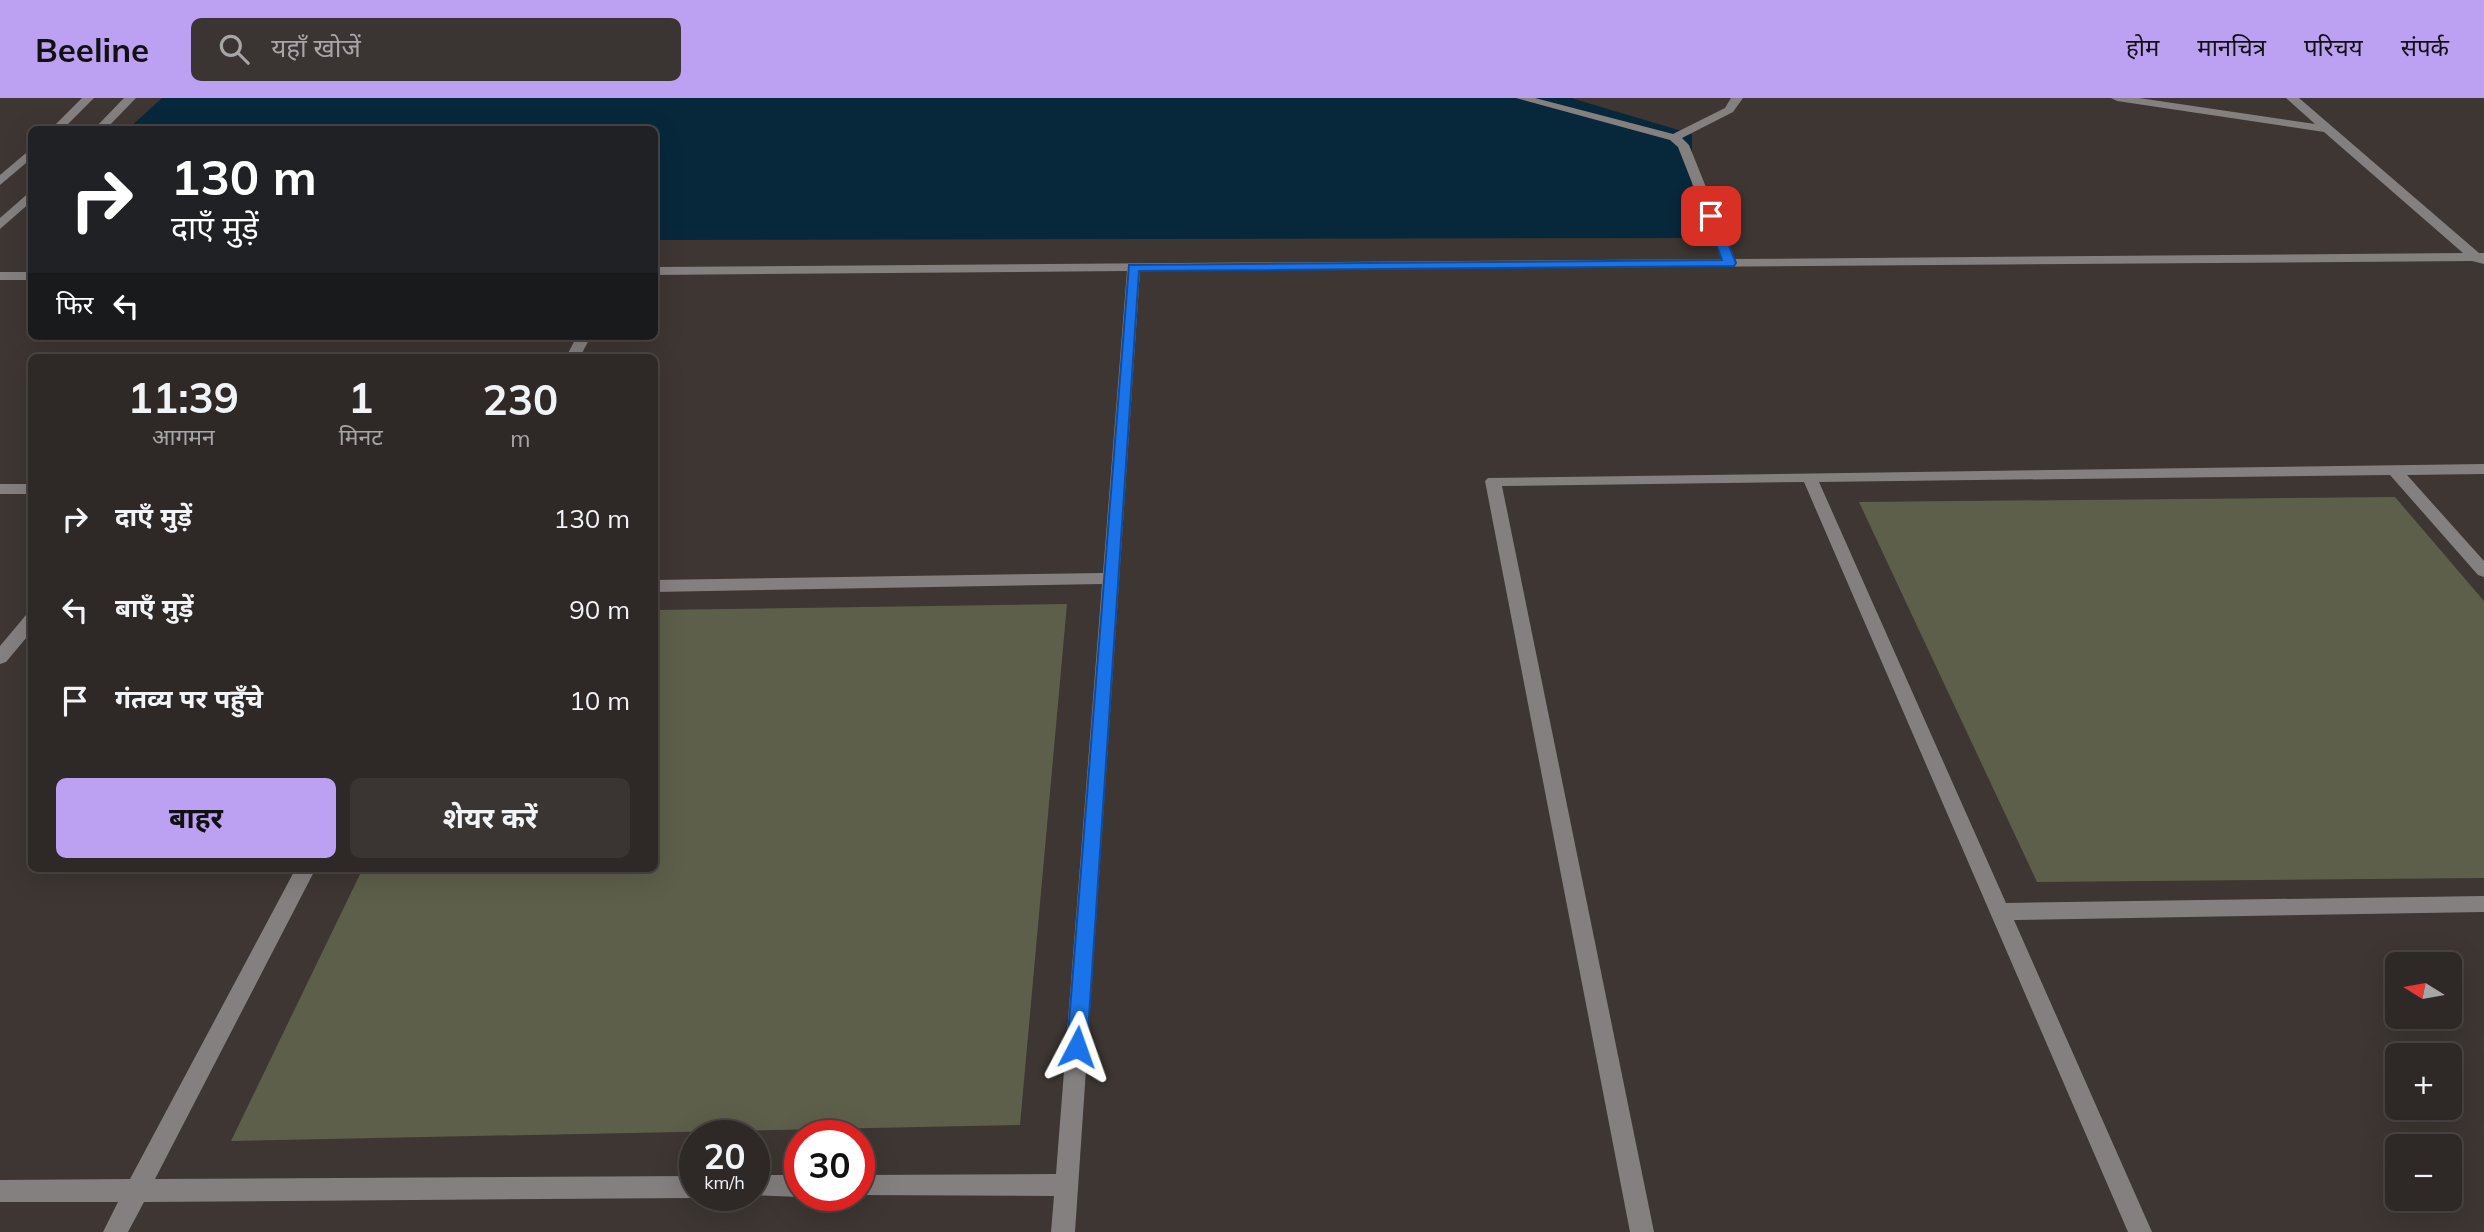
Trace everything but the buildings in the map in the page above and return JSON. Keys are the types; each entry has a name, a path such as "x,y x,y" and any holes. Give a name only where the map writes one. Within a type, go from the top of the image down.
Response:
{"street":[{"path":"59,126 88,98"},
{"path":"102,126 130,98"},
{"path":"1522,98 1674,138 1683,145 1730,263"},
{"path":"1674,138 1729,110 1737,98"},
{"path":"2117,98 2327,130"},
{"path":"2292,98 2481,260"},
{"path":"0,181 28,155"},
{"path":"0,225 28,198"},
{"path":"658,271 2481,260"},
{"path":"1063,1232 1133,268"},
{"path":"0,276 28,276"},
{"path":"1642,1232 1493,481 2484,469"},
{"path":"2394,470 2484,571"},
{"path":"1809,477 2140,1232"},
{"path":"0,489 28,489"},
{"path":"658,586 1112,578"},
{"path":"0,658 28,624"},
{"path":"115,1232 304,872"},
{"path":"2000,912 2484,904"},
{"path":"875,1186 1067,1185"},
{"path":"0,1191 679,1187"}],"green space":[{"path":"2395,497 2484,601 2484,878 2037,882 1859,502"},
{"path":"1067,604 1020,1125 875,1128 875,1120 784,1120 784,1130 770,1130 770,1120 679,1120 679,1132 231,1141 361,872 658,872 658,610"}],"water":[{"path":"162,98 1571,98 1692,134 1692,238 658,240 658,126 131,126"}],"route":[{"path":"1077,1047 1133,268 1730,263 1711,216"}]}
